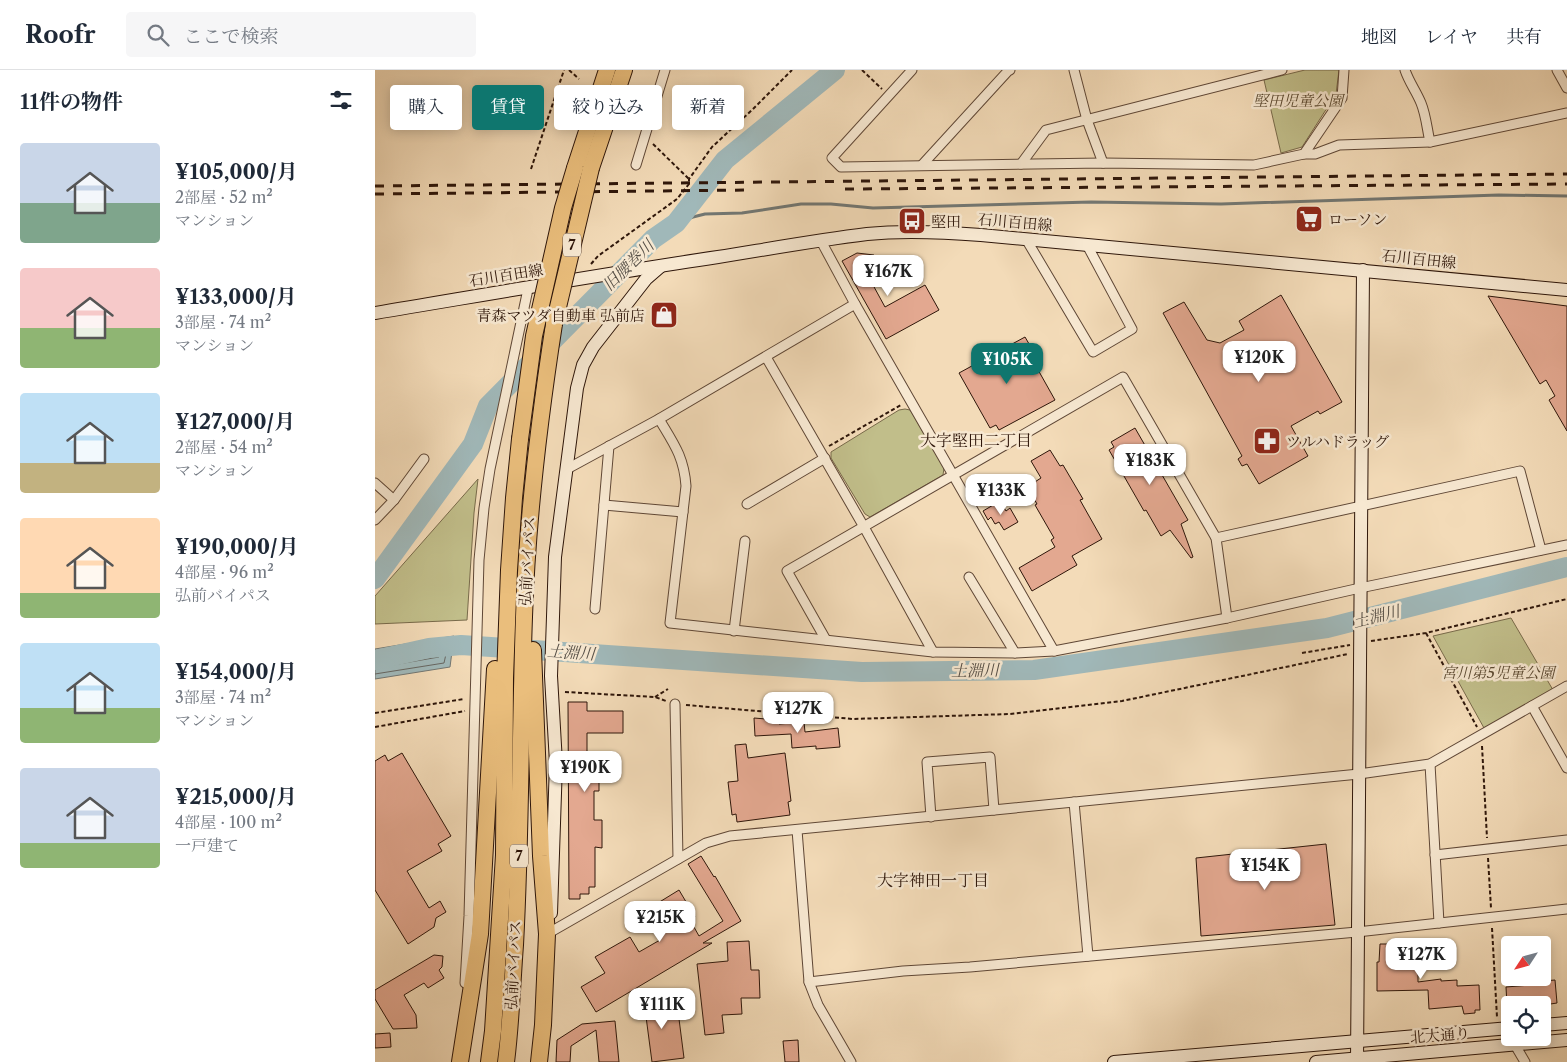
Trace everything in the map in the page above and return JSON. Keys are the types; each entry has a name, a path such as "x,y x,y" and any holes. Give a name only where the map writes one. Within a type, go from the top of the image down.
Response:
{"highway":[{"name":"弘前バイパス","path":"515,617 514,498 534,336 563,208 607,70"},
{"name":"弘前バイパス","path":"515,617 527,538 540,412 554,324 591,168 624,70"},
{"path":"515,617 528,678 547,934 543,1025 539,1062"},
{"path":"461,1056 480,934 500,678 515,617"},
{"name":"弘前バイパス","path":"489,1062 493,1031 504,855 500,678"},
{"name":"弘前バイパス","path":"506,1062 519,869 528,678"}],"street":[{"path":"636,165 665,70"},
{"path":"912,70 832,158 841,167 1021,164 1254,165 1304,154 1315,154 1339,145 1430,142 1567,113"},
{"path":"921,165 1011,70"},
{"path":"1074,70 1087,120 1103,164"},
{"path":"1021,164 1047,130 1282,70"},
{"path":"1304,154 1341,98 1344,70"},
{"path":"1405,70 1408,81 1423,108 1430,142"},
{"path":"1557,70 1567,88"},
{"name":"石川百田線","path":"375,312 821,241 868,234 911,232 944,232 1087,244 1567,290"},
{"path":"1026,239 1093,352 1133,329 1087,244"},
{"path":"821,241 909,400 1054,651"},
{"path":"547,934 552,906 556,763 551,676 555,557 577,388 583,365 593,347 646,279 661,266"},
{"path":"1357,1060 1363,270"},
{"path":"461,1056 469,916 479,560 490,469 528,289"},
{"path":"567,469 659,419 855,304"},
{"path":"766,357 864,526 933,652"},
{"path":"826,640 787,571 1123,377 1216,538 1227,618"},
{"path":"659,419 680,453 685,472 686,486 670,623 933,652 1015,653 1054,651 1360,591 1567,544"},
{"path":"595,609 609,446"},
{"path":"747,504 823,455"},
{"path":"375,520 394,500 424,459"},
{"path":"1216,538 1521,471 1541,550"},
{"path":"375,483 394,500"},
{"path":"604,505 683,512"},
{"path":"734,631 745,541"},
{"path":"969,577 1015,653"},
{"path":"547,934 706,843 729,836 1359,774 1430,764 1567,686"},
{"path":"675,704 678,859"},
{"path":"1532,706 1567,768"},
{"path":"931,817 927,762 990,756 994,810"},
{"path":"1430,764 1439,923"},
{"path":"1074,802 1088,956"},
{"path":"797,830 809,982 818,1005 851,1062"},
{"path":"1435,855 1567,840"},
{"path":"809,982 903,971 970,967 1357,932 1567,909"},
{"path":"1551,1024 1567,1023"},
{"path":"1114,1062 1501,1029"},
{"name":"北大通り","path":"1551,1042 1567,1040"},
{"name":"北大通り","path":"1316,1062 1504,1046"},
{"path":"1516,1046 1525,1062"}],"path":[{"path":"531,169 564,70"},
{"path":"569,70 579,79"},
{"path":"592,276 592,262 677,199 689,184 689,179 711,147 792,70"},
{"path":"862,70 889,96"},
{"path":"645,136 689,179"},
{"path":"823,455 909,400"},
{"path":"1303,653 1360,641 1426,632 1567,599"},
{"path":"1426,632 1481,735 1497,1017"},
{"path":"562,692 655,696 675,704 853,719 1010,714 1122,701 1347,654"},
{"path":"655,696 668,689"},
{"path":"375,713 464,699"},
{"path":"375,727 467,711"}],"green space":[{"name":"堅田児童公園","path":"1305,70 1339,70 1336,94 1302,147 1281,153 1264,80"},
{"path":"899,410 910,410 912,413 944,468 943,475 870,517 865,514 831,458 831,452"},
{"path":"478,479 467,620 375,624 375,596"},
{"name":"宮川第5児童公園","path":"1511,618 1553,690 1484,728 1433,636"}],"water":[{"path":"454,636 450,667 375,679 375,649"}],"building":[{"path":"857,253 874,255 887,277 873,285 885,307 925,285 939,310 886,339 842,261"},
{"path":"1281,295 1342,402 1320,414 1318,411 1291,426 1308,456 1259,484 1247,464 1242,466 1238,459 1242,456 1163,313 1184,302 1207,340 1220,343 1244,330 1239,321"},
{"path":"1488,296 1567,306 1567,431 1549,400 1555,396 1546,380 1540,384"},
{"path":"1025,337 1032,349 1028,352 1055,400 999,430 996,425 990,428 959,373"},
{"path":"1135,428 1188,520 1181,524 1193,557 1191,558 1170,530 1161,536 1146,510 1144,511 1109,450 1114,447 1111,442"},
{"path":"1050,450 1060,466 1063,465 1083,499 1080,500 1102,539 1072,556 1077,565 1032,591 1019,568 1055,547 1051,540 1054,538 1027,487 1041,478 1031,461"},
{"path":"1000,501 1006,511 1010,508 1018,522 1004,530 999,522 995,524 991,517 988,520 983,511"},
{"path":"568,702 587,702 587,711 623,711 623,733 587,733 587,754 594,754 594,776 599,776 599,791 594,791 594,820 602,820 602,848 595,847 595,887 589,887 589,894 580,894 580,899 569,899"},
{"path":"754,718 778,720 779,724 804,722 805,732 838,728 840,747 792,748 791,734 755,736"},
{"path":"746,744 748,758 785,753 791,801 788,802 790,815 737,822 736,814 732,815 728,782 738,781 735,745"},
{"path":"402,753 451,836 438,844 442,851 407,871 429,908 440,901 446,912 436,918 434,927 408,944 375,890 375,761 385,755 388,761"},
{"path":"1326,844 1335,925 1201,936 1196,858"},
{"path":"701,856 741,921 703,943 712,943 596,1012 581,987 605,973 595,957 630,937 639,952 660,940 645,916 655,910 653,906 679,890 695,917 690,920 699,936 723,921 688,864"},
{"path":"749,941 751,970 759,970 760,998 741,998 742,1014 722,1015 724,1033 705,1035 697,964 728,961 727,942"},
{"path":"1380,944 1418,944 1418,982 1441,979 1441,981 1457,980 1457,986 1479,985 1480,1010 1475,1010 1475,1013 1464,1014 1462,1006 1429,1009 1428,990 1377,991 1377,962 1379,962"},
{"path":"434,955 443,956 442,967 439,970 444,978 428,988 424,983 404,995 416,1015 417,1028 393,1029 375,999 375,990"},
{"path":"1551,980 1555,980 1557,1003 1551,1004 1551,996 1506,996 1506,987 1551,986"},
{"path":"660,996 662,1013 678,1011 684,1058 652,1062 645,1009 634,1010 633,999"},
{"path":"615,1021 619,1062 599,1062 596,1030 571,1046 570,1062 556,1062 557,1040 582,1024"},
{"path":"390,1033 391,1047 375,1048 375,1034"},
{"path":"798,1040 799,1062 785,1062 783,1041"}],"waterway":[{"name":"旧腰巻川","path":"375,579 473,444 488,406 653,239 676,223 725,160 835,70"},
{"path":"676,223 705,214 742,213 801,204 831,204 873,208 1091,202 1221,204 1499,195 1567,196"},
{"name":"土淵川","path":"375,660 429,648 461,645 862,672 1034,670 1327,628 1567,567"}],"railway":[{"path":"375,186 1567,174"},
{"path":"845,189 1567,184"},
{"path":"375,194 747,190"}],"place":[{"name":"ローソン","path":"1309,219"},
{"name":"堅田","path":"912,221"},
{"name":"青森マツダ自動車 弘前店","path":"664,315"},
{"name":"ツルハドラッグ","path":"1267,441"}],"district":[{"name":"大字堅田二丁目","path":"976,440"},
{"name":"大字神田一丁目","path":"933,880"}]}
